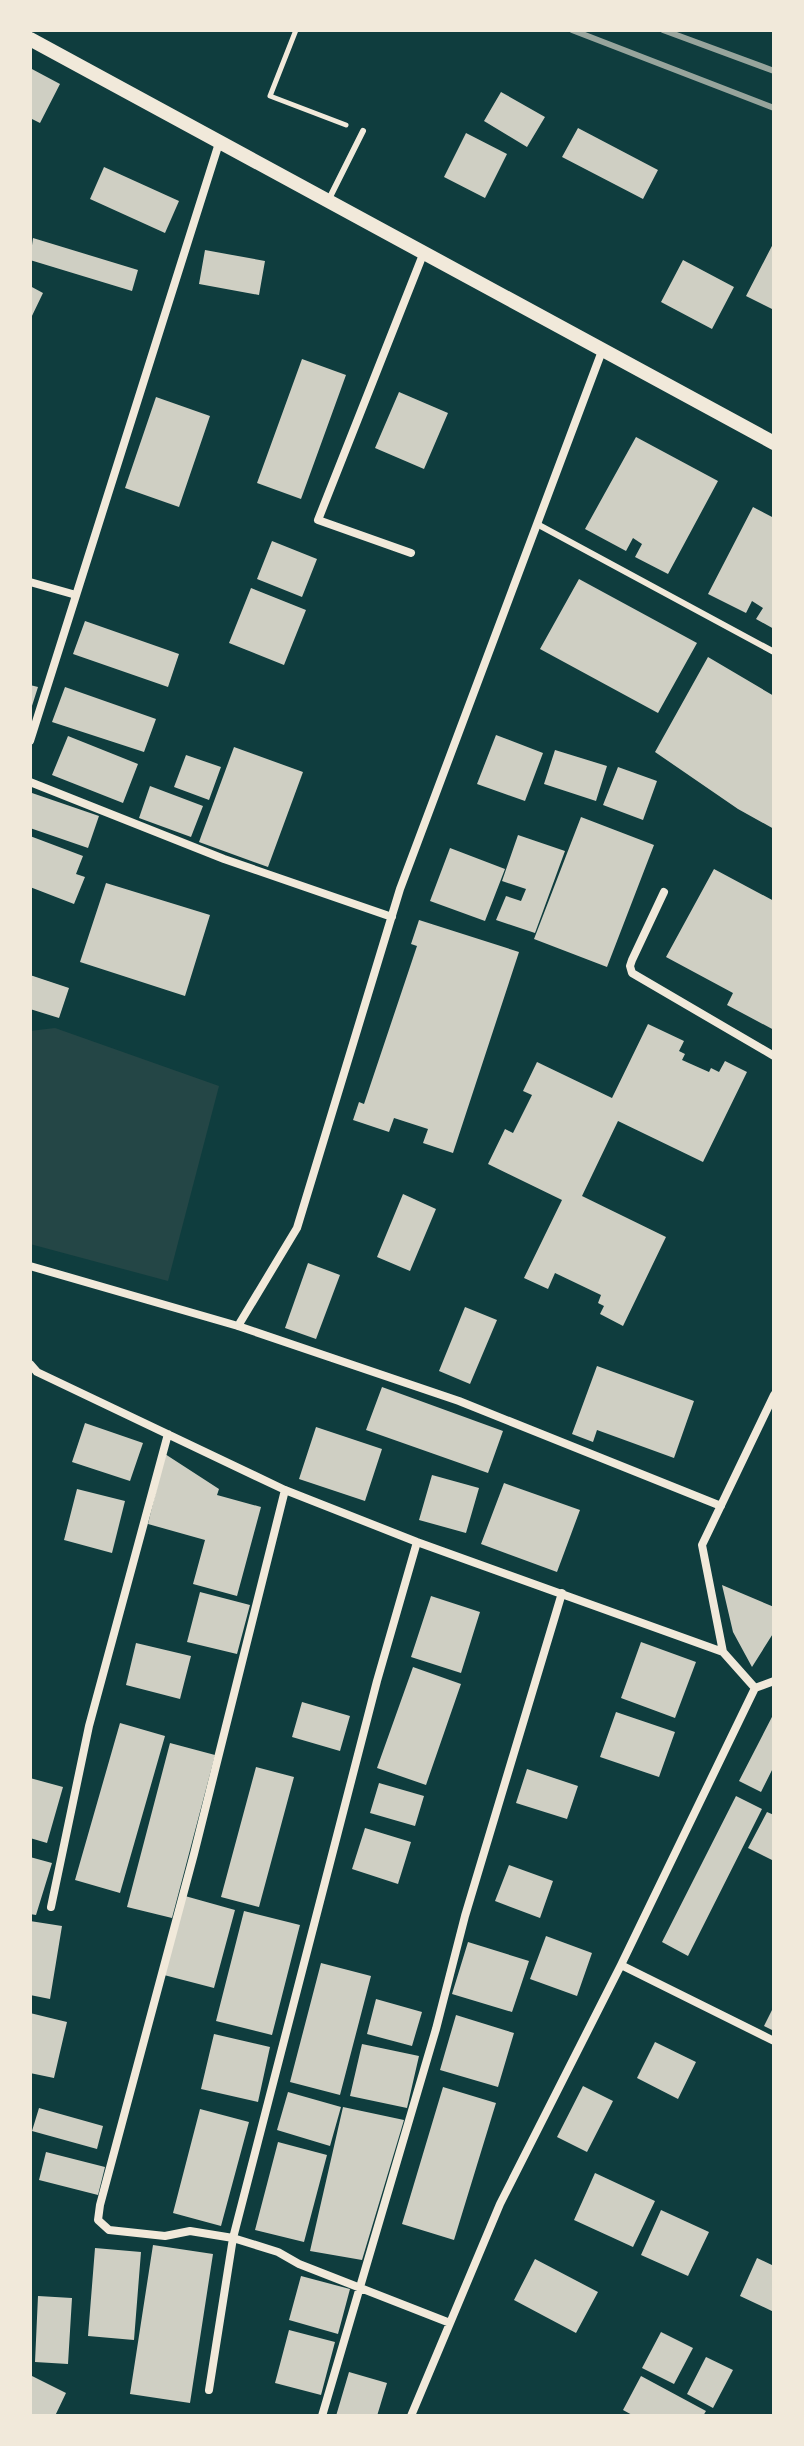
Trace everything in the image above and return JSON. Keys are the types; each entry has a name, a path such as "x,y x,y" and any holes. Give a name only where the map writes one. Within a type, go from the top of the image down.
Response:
{"street":[{"path":"30,39 774,443"},
{"path":"30,741 220,140"},
{"path":"411,553 318,520 424,252"},
{"path":"238,1326 297,1228 392,917 602,351"},
{"path":"30,582 76,595"},
{"path":"30,782 224,859 392,917"},
{"path":"664,892 632,960 632,973 774,1056"},
{"path":"30,1266 238,1326 459,1401 721,1506"},
{"path":"30,1364 37,1372 285,1490 417,1542 723,1652 755,1688"},
{"path":"723,1652 702,1545 774,1395"},
{"path":"51,1907 89,1726 168,1434"},
{"path":"285,1490 98,2220 109,2230 165,2236 190,2231 233,2238 278,2252 299,2264 450,2323"},
{"path":"209,2390 233,2238 377,1681 417,1542"},
{"path":"322,2416 436,2029 465,1916 562,1593"},
{"path":"411,2416 500,2204 621,1965 755,1688 774,1681"},
{"path":"621,1965 774,2041"}],"lane":[{"path":"329,199 363,131"},
{"path":"537,524 774,652"}],"path":[{"path":"296,30 270,96 363,131"}],"shaded area":[{"path":"55,1028 219,1086 168,1281 30,1244 30,1031"}],"building":[{"path":"30,68 60,84 40,123 30,118"},
{"path":"501,92 545,117 527,147 484,121"},
{"path":"578,128 658,170 643,199 562,157"},
{"path":"466,133 507,154 485,198 444,177"},
{"path":"104,167 179,201 165,233 90,199"},
{"path":"33,238 138,270 132,291 30,260"},
{"path":"774,242 774,310 746,296"},
{"path":"205,250 265,261 259,295 199,284"},
{"path":"683,260 734,287 712,329 661,302"},
{"path":"30,286 43,293 30,320"},
{"path":"302,359 346,375 301,499 257,483"},
{"path":"399,392 448,413 424,469 375,448"},
{"path":"156,397 210,416 179,507 125,488"},
{"path":"636,437 718,481 668,574 635,557 642,544 633,538 626,551 585,529"},
{"path":"753,507 774,518 774,629 756,619 763,608 752,601 746,613 708,594"},
{"path":"272,541 317,559 302,597 257,579"},
{"path":"579,579 697,643 658,713 540,649"},
{"path":"251,588 306,610 284,665 229,643"},
{"path":"85,621 179,654 168,687 73,654"},
{"path":"708,657 774,696 774,829 738,809 655,752"},
{"path":"30,685 38,687 31,709 30,709"},
{"path":"65,687 156,719 144,752 52,722"},
{"path":"496,735 543,753 525,801 477,784"},
{"path":"68,736 138,764 123,803 52,775"},
{"path":"234,747 303,772 268,867 199,842"},
{"path":"555,750 607,766 596,801 544,784"},
{"path":"186,755 221,767 209,800 174,787"},
{"path":"618,767 657,781 643,820 603,805"},
{"path":"150,786 203,806 191,837 139,818"},
{"path":"32,793 99,816 88,848 30,828"},
{"path":"581,817 654,845 607,967 534,939"},
{"path":"518,835 565,851 535,933 496,920 506,896 521,901 526,889 502,881"},
{"path":"30,836 83,856 76,874 85,877 74,904 30,887"},
{"path":"450,848 505,869 485,921 430,901"},
{"path":"714,869 774,901 774,1030 727,1005 733,993 666,957"},
{"path":"106,883 210,915 185,996 80,962"},
{"path":"419,920 519,952 453,1153 423,1143 428,1129 394,1118 389,1132 353,1120 359,1102 364,1104 417,946 411,944"},
{"path":"30,975 69,988 59,1018 30,1009"},
{"path":"648,1024 684,1041 679,1051 685,1054 682,1060 709,1072 711,1068 719,1072 725,1061 747,1072 703,1162 618,1121 582,1196 666,1237 623,1326 600,1314 604,1306 598,1303 601,1295 555,1273 548,1289 524,1278 562,1200 488,1164 505,1129 513,1133 532,1095 523,1091 537,1062 612,1098"},
{"path":"403,1194 436,1209 410,1271 377,1257"},
{"path":"308,1263 340,1275 316,1339 285,1328"},
{"path":"465,1307 497,1320 470,1384 439,1371"},
{"path":"597,1366 694,1401 674,1458 597,1430 593,1442 572,1434"},
{"path":"382,1387 503,1431 488,1473 366,1430"},
{"path":"85,1423 143,1443 130,1481 72,1462"},
{"path":"316,1427 382,1449 365,1501 299,1479"},
{"path":"165,1454 219,1489 217,1495 261,1507 237,1596 193,1584 205,1540 148,1524"},
{"path":"432,1475 479,1488 466,1533 419,1520"},
{"path":"504,1483 580,1510 557,1572 481,1544"},
{"path":"77,1489 125,1501 112,1553 64,1540"},
{"path":"722,1585 774,1607 774,1632 752,1667 733,1632"},
{"path":"200,1592 250,1605 237,1654 187,1642"},
{"path":"431,1596 480,1612 461,1673 411,1657"},
{"path":"641,1642 696,1662 675,1718 621,1698"},
{"path":"136,1643 191,1656 180,1699 126,1685"},
{"path":"413,1667 461,1684 426,1785 377,1768"},
{"path":"302,1702 350,1716 340,1751 292,1737"},
{"path":"616,1712 675,1732 659,1777 600,1757"},
{"path":"774,1713 774,1766 761,1792 739,1781"},
{"path":"120,1723 165,1736 120,1893 75,1880"},
{"path":"170,1743 215,1755 172,1918 127,1907"},
{"path":"256,1767 294,1777 259,1907 221,1897"},
{"path":"527,1769 578,1786 567,1819 516,1803"},
{"path":"30,1778 63,1787 47,1843 30,1838"},
{"path":"379,1783 424,1796 415,1826 370,1813"},
{"path":"736,1796 762,1809 688,1956 662,1942"},
{"path":"767,1812 774,1815 774,1861 748,1848"},
{"path":"365,1828 411,1842 398,1884 352,1869"},
{"path":"30,1857 52,1863 36,1915 30,1914"},
{"path":"509,1865 553,1881 540,1918 495,1901"},
{"path":"185,1896 235,1910 214,1988 164,1975"},
{"path":"244,1911 300,1925 272,2035 216,2021"},
{"path":"30,1921 62,1926 50,1999 30,1995"},
{"path":"546,1936 592,1953 577,1996 530,1979"},
{"path":"468,1942 529,1961 512,2012 452,1994"},
{"path":"321,1963 371,1976 340,2095 290,2082"},
{"path":"376,1999 422,2012 412,2046 367,2034"},
{"path":"774,2006 774,2031 764,2026"},
{"path":"30,2013 67,2022 54,2078 30,2073"},
{"path":"456,2015 514,2033 498,2087 440,2070"},
{"path":"214,2034 270,2047 258,2102 201,2089"},
{"path":"655,2042 696,2062 678,2099 637,2078"},
{"path":"362,2044 419,2056 407,2108 350,2096"},
{"path":"583,2086 613,2101 587,2152 557,2137"},
{"path":"443,2087 496,2103 454,2240 402,2224"},
{"path":"288,2092 341,2107 330,2146 277,2130"},
{"path":"343,2107 404,2120 362,2260 310,2251"},
{"path":"39,2108 103,2126 97,2149 32,2131"},
{"path":"200,2109 249,2122 221,2226 173,2213"},
{"path":"278,2142 327,2155 304,2242 255,2230"},
{"path":"46,2152 105,2167 98,2195 39,2180"},
{"path":"595,2173 655,2201 633,2247 574,2220"},
{"path":"661,2210 709,2232 688,2276 641,2255"},
{"path":"153,2245 213,2254 190,2403 130,2394"},
{"path":"95,2248 141,2252 134,2340 88,2336"},
{"path":"757,2258 774,2266 774,2312 740,2296"},
{"path":"535,2259 598,2292 576,2333 514,2300"},
{"path":"301,2276 350,2289 338,2334 289,2320"},
{"path":"38,2296 72,2298 68,2364 35,2362"},
{"path":"289,2330 335,2342 321,2395 275,2383"},
{"path":"661,2332 693,2348 674,2384 642,2368"},
{"path":"706,2357 733,2370 713,2408 687,2394"},
{"path":"349,2372 387,2383 377,2416 336,2416"},
{"path":"30,2375 66,2393 55,2416 30,2416"},
{"path":"641,2376 706,2411 703,2416 634,2416 623,2410"}],"railway":[{"path":"572,30 774,108"},
{"path":"663,30 774,71"}]}
